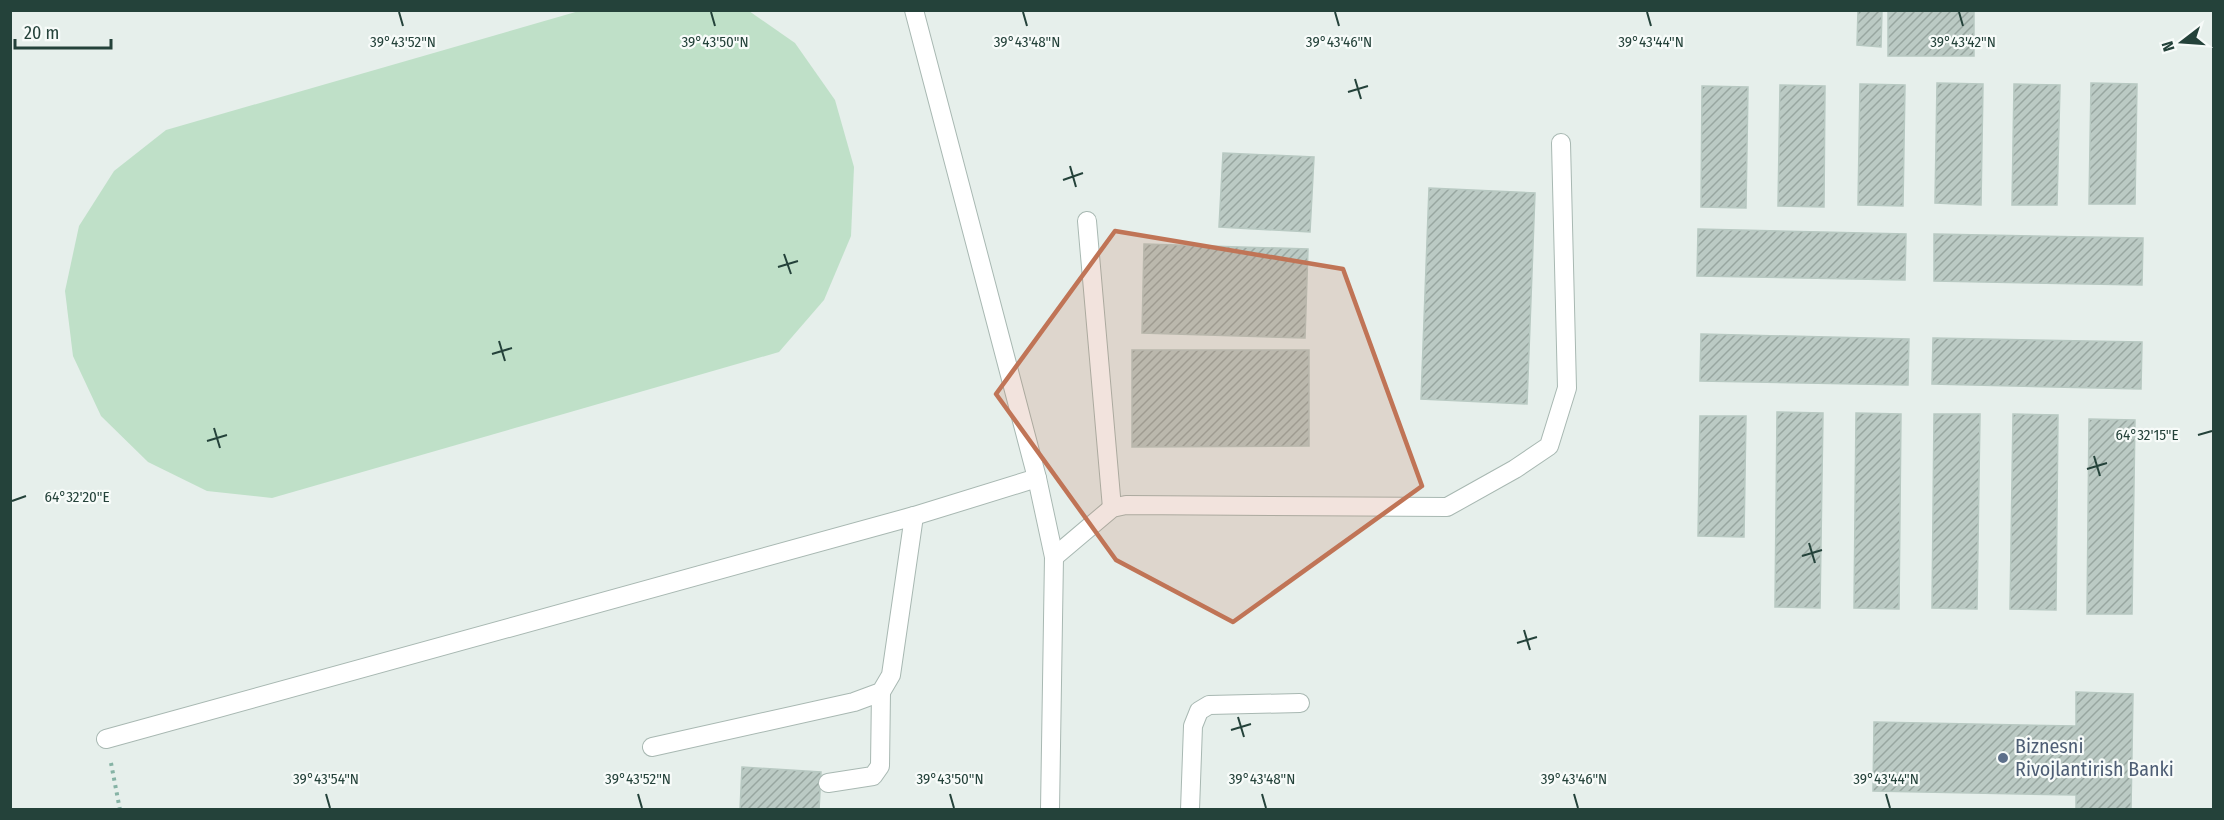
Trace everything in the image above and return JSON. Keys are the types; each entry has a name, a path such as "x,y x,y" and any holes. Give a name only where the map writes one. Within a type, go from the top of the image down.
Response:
{"lane":[{"path":"914,10 1037,478 1054,556 1050,810"},
{"path":"1054,556 1112,508 1126,504 1447,507 1515,469 1549,446 1567,388 1561,143"},
{"path":"1088,220 1112,508"},
{"path":"106,739 914,516 1037,478"},
{"path":"828,783 873,777 880,766 881,692 891,675 914,516"},
{"path":"652,747 854,702 881,692"},
{"path":"1190,810 1193,726 1199,711 1209,705 1300,703"}],"path":[{"path":"106,739 120,810"}],"highlighted area":[{"path":"1115,231 1343,269 1422,486 1233,622 1116,560 996,394"}],"green space":[{"path":"579,11 749,11 795,43 835,100 854,167 851,236 824,300 779,352 272,498 207,491 148,462 101,416 73,356 65,291 79,226 114,171 166,130"}],"building":[{"path":"1858,10 1882,10 1881,47 1857,45"},
{"path":"1888,10 1974,10 1974,56 1888,56"},
{"path":"1937,83 1983,84 1981,205 1935,203"},
{"path":"2091,83 2137,84 2135,204 2089,204"},
{"path":"1860,84 1905,85 1903,206 1858,205"},
{"path":"2014,84 2060,85 2057,205 2012,205"},
{"path":"1780,85 1825,86 1824,207 1778,206"},
{"path":"1702,86 1748,87 1746,208 1701,207"},
{"path":"1223,153 1314,157 1310,232 1219,227"},
{"path":"1429,188 1535,193 1527,404 1421,399"},
{"path":"1698,229 1906,234 1905,280 1697,276"},
{"path":"1934,234 2143,238 2142,285 1934,281"},
{"path":"1144,244 1308,249 1305,338 1142,333"},
{"path":"1701,334 1909,339 1908,385 1700,381"},
{"path":"1933,338 2142,342 2141,389 1932,384"},
{"path":"1132,350 1309,350 1309,446 1132,447"},
{"path":"1777,412 1823,413 1820,608 1775,607"},
{"path":"1856,413 1901,414 1899,609 1854,608"},
{"path":"1934,414 1980,414 1977,609 1932,608"},
{"path":"2013,414 2058,415 2056,610 2010,609"},
{"path":"1700,416 1746,416 1744,537 1698,536"},
{"path":"2089,419 2135,420 2132,614 2087,614"},
{"name":"Biznesni Rivojlantirish Banki","path":"2076,692 2133,694 2131,810 2076,810 2076,795 1873,791 1874,722 2076,726"},
{"path":"742,767 821,772 819,810 740,810"}],"place":[{"name":"Biznesni Rivojlantirish Banki","path":"2003,758"}]}
